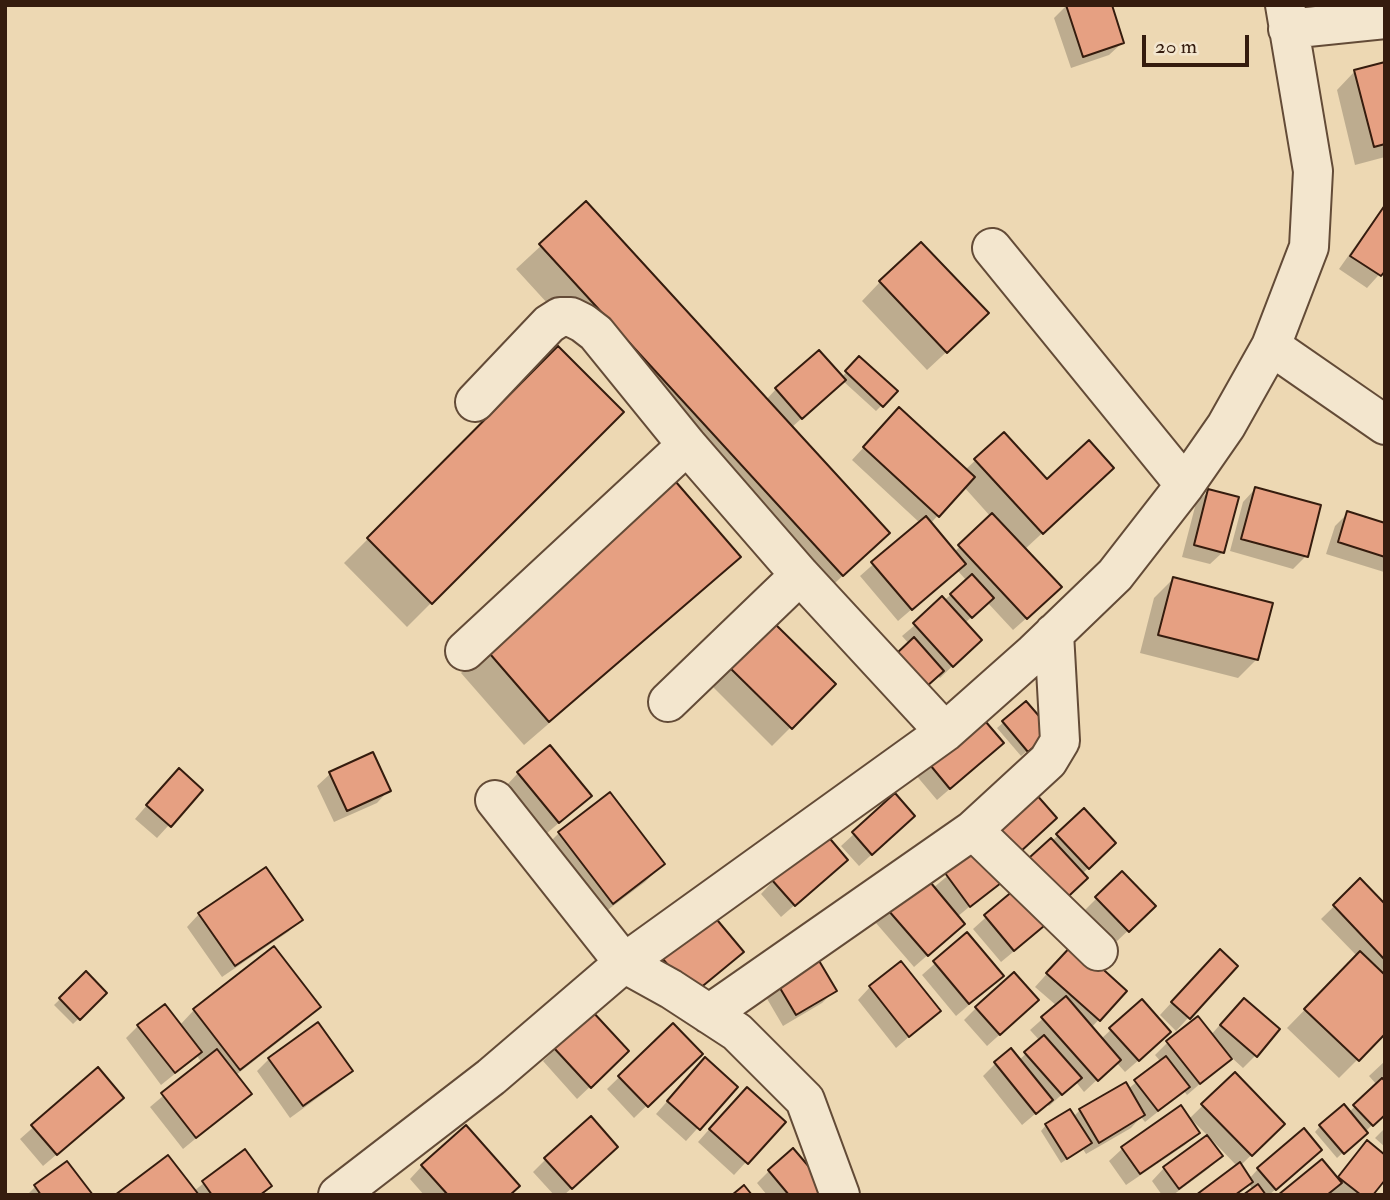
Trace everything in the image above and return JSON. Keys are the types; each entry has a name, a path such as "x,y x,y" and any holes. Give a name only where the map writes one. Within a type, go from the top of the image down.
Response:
{"street":[{"path":"338,1195 491,1077 624,963 945,732 1115,575 1185,485 1226,426 1271,346 1308,247 1313,171 1287,17 1385,19"},
{"path":"992,248 1185,485"},
{"path":"475,402 549,324 560,317 571,317 583,323 596,333 687,445 800,575 945,732"},
{"path":"1271,346 1385,425"},
{"path":"465,651 687,445"},
{"path":"668,702 800,575"},
{"path":"709,1014 972,830 1048,761 1060,741 1054,633"},
{"path":"495,800 624,963 671,989 737,1032 804,1100 840,1195"},
{"path":"972,830 1098,951"}],"building":[{"path":"1066,5 1112,5 1124,43 1083,57"},
{"path":"1385,62 1385,144 1374,147 1354,70"},
{"path":"586,201 890,533 843,576 539,244"},
{"path":"1385,205 1385,271 1381,276 1350,256"},
{"path":"921,242 989,313 947,353 879,281"},
{"path":"558,346 624,412 432,604 367,538"},
{"path":"819,350 846,380 802,419 775,388"},
{"path":"859,356 898,391 883,407 845,371"},
{"path":"899,407 975,477 939,517 863,447"},
{"path":"1004,432 1047,479 1089,440 1114,468 1043,534 974,459"},
{"path":"676,482 741,557 549,722 484,647"},
{"path":"1255,487 1321,505 1308,557 1241,539"},
{"path":"1208,489 1239,497 1224,553 1194,545"},
{"path":"1347,511 1385,523 1385,557 1338,542"},
{"path":"992,513 1062,587 1027,619 958,545"},
{"path":"926,516 966,564 912,610 871,562"},
{"path":"972,574 994,598 972,618 950,594"},
{"path":"1173,577 1273,603 1258,660 1158,635"},
{"path":"942,596 982,640 953,667 913,623"},
{"path":"771,620 836,684 792,729 727,665"},
{"path":"914,637 944,671 926,687 896,654"},
{"path":"1026,701 1052,731 1028,752 1002,721"},
{"path":"980,715 1004,743 950,789 926,760"},
{"path":"550,745 592,796 559,823 517,772"},
{"path":"373,752 391,791 347,811 329,772"},
{"path":"179,768 203,790 171,827 146,805"},
{"path":"1028,785 1057,818 1019,853 989,820"},
{"path":"610,792 665,864 613,904 558,832"},
{"path":"895,793 915,816 872,855 852,832"},
{"path":"1084,808 1116,843 1089,869 1056,834"},
{"path":"826,834 848,860 795,906 772,880"},
{"path":"1051,838 1088,878 1056,908 1019,867"},
{"path":"976,850 1001,883 970,907 945,873"},
{"path":"266,867 303,920 235,966 198,913"},
{"path":"1122,871 1156,906 1129,932 1095,897"},
{"path":"926,877 965,924 928,956 888,910"},
{"path":"1360,878 1385,904 1385,960 1333,905"},
{"path":"1014,890 1044,926 1014,951 984,915"},
{"path":"713,915 744,952 693,994 662,958"},
{"path":"967,932 1004,976 969,1004 933,961"},
{"path":"1074,943 1127,991 1100,1021 1046,973"},
{"path":"274,946 321,1007 240,1070 193,1009"},
{"path":"1220,949 1238,966 1190,1019 1171,1002"},
{"path":"1360,951 1385,975 1385,1034 1359,1061 1304,1009"},
{"path":"818,959 837,991 796,1015 777,983"},
{"path":"901,961 941,1011 909,1037 869,986"},
{"path":"86,971 107,993 80,1020 59,998"},
{"path":"1014,972 1039,1000 1000,1035 975,1007"},
{"path":"1066,996 1121,1060 1098,1081 1041,1017"},
{"path":"1244,998 1280,1029 1257,1057 1220,1025"},
{"path":"1142,999 1171,1032 1139,1061 1109,1028"},
{"path":"165,1004 202,1052 175,1073 137,1025"},
{"path":"592,1011 629,1051 591,1088 554,1048"},
{"path":"1198,1016 1232,1059 1200,1084 1166,1041"},
{"path":"318,1022 353,1071 303,1106 268,1058"},
{"path":"673,1023 703,1054 648,1107 618,1076"},
{"path":"1044,1035 1082,1078 1062,1095 1024,1052"},
{"path":"1011,1048 1053,1100 1036,1114 994,1062"},
{"path":"217,1049 252,1094 196,1138 161,1093"},
{"path":"1166,1056 1190,1087 1158,1111 1134,1080"},
{"path":"705,1057 738,1087 700,1130 667,1101"},
{"path":"98,1067 124,1098 57,1155 31,1125"},
{"path":"1235,1072 1285,1124 1252,1156 1201,1104"},
{"path":"1382,1078 1385,1081 1385,1115 1373,1126 1353,1105"},
{"path":"1126,1082 1145,1115 1099,1143 1079,1109"},
{"path":"747,1087 786,1122 748,1164 709,1129"},
{"path":"1344,1104 1368,1133 1344,1154 1319,1125"},
{"path":"1181,1105 1200,1133 1140,1174 1121,1147"},
{"path":"1070,1109 1092,1143 1067,1159 1045,1124"},
{"path":"591,1116 618,1147 572,1189 544,1158"},
{"path":"466,1125 520,1186 510,1195 448,1195 421,1165"},
{"path":"1304,1128 1322,1150 1276,1190 1257,1168"},
{"path":"1207,1135 1223,1156 1179,1189 1163,1167"},
{"path":"1367,1140 1385,1155 1385,1180 1373,1195 1361,1195 1338,1177"},
{"path":"793,1148 833,1195 789,1195 768,1170"},
{"path":"245,1149 272,1186 260,1195 212,1195 202,1181"},
{"path":"168,1155 199,1195 115,1195"},
{"path":"1322,1159 1342,1183 1327,1195 1278,1195"},
{"path":"67,1161 93,1195 41,1195 34,1185"},
{"path":"1240,1162 1253,1182 1235,1195 1196,1195"},
{"path":"1258,1184 1266,1195 1243,1195"},
{"path":"744,1185 752,1195 732,1195"}]}
